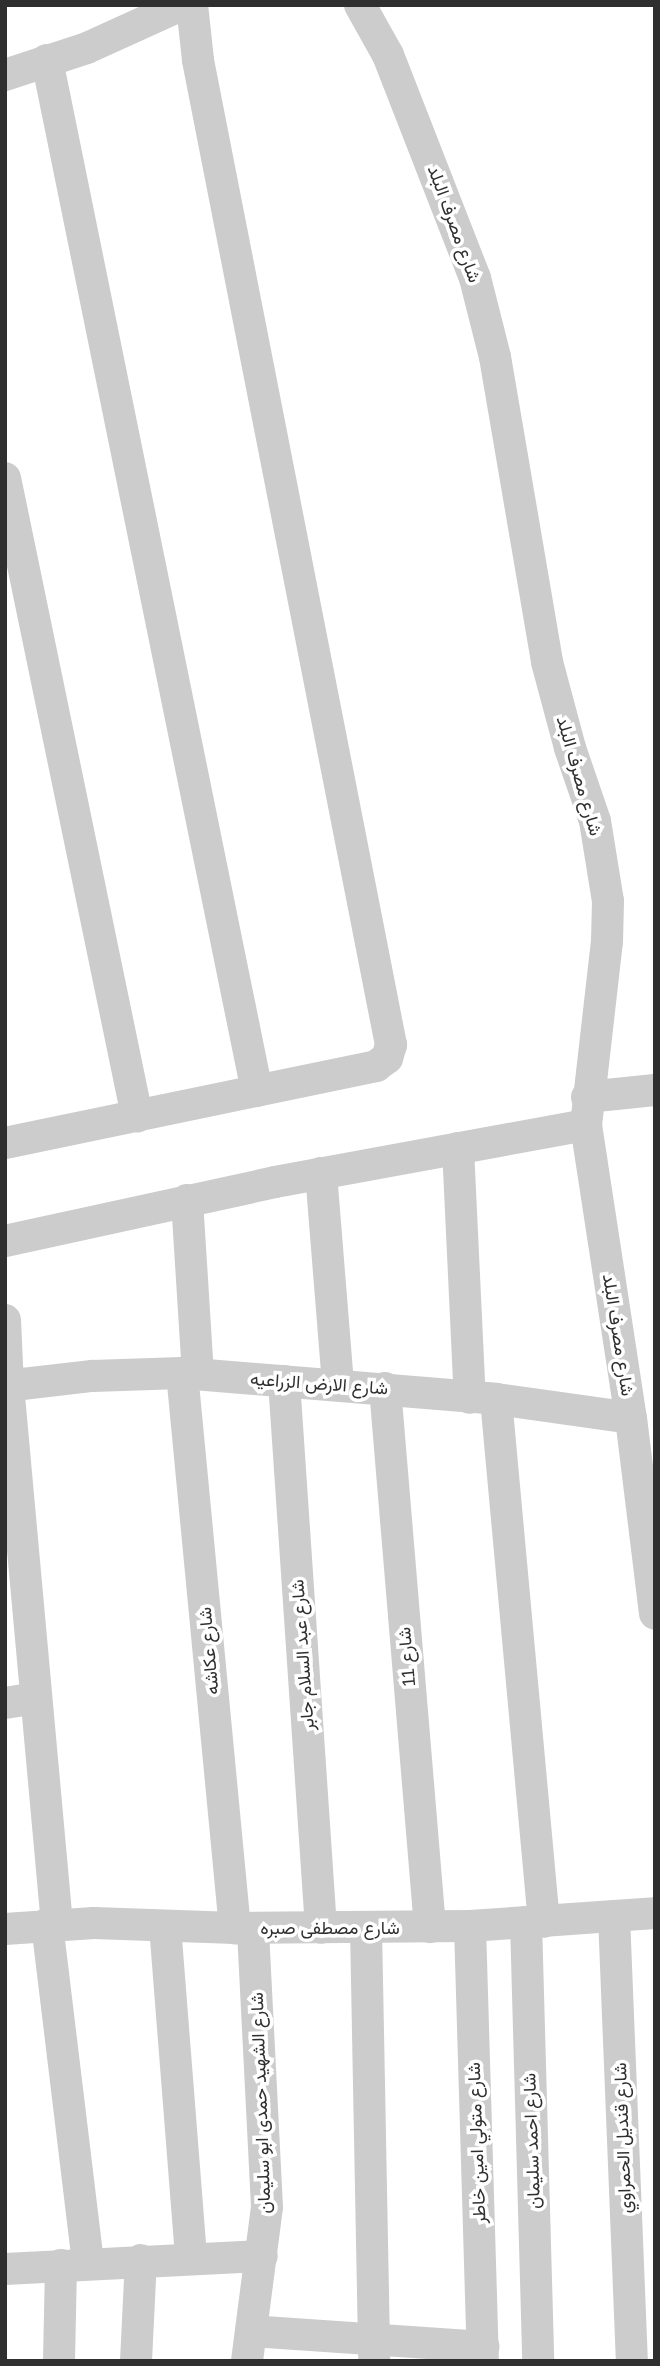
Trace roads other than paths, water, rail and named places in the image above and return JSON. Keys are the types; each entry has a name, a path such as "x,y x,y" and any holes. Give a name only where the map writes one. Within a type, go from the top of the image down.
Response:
{"street":[{"path":"5,75 87,48 182,5"},
{"path":"5,1143 376,1066 387,1058 391,1045 201,74 191,5"},
{"name":"شارع مصرف البلد","path":"360,5 388,55 475,278 495,357 547,662 570,748 595,821 608,901 607,941 586,1111 631,1418 655,1614"},
{"path":"47,60 257,1091"},
{"path":"5,478 136,1116"},
{"path":"5,1241 187,1200 458,1148 655,1090"},
{"name":"شارع احمد سليمان","path":"458,1148 535,1922 538,2361"},
{"path":"321,1173 338,1385"},
{"name":"شارع عكاشه","path":"187,1200 190,1374 244,1928"},
{"path":"5,1320 15,1569 36,1698 75,2265 59,2361"},
{"name":"شارع الارض الزراعيه","path":"7,1386 92,1376 190,1374 385,1388 631,1418"},
{"name":"شارع عبد السلام جابر","path":"284,1381 321,1928"},
{"name":"شارع 11","path":"385,1388 430,1927"},
{"path":"5,1703 36,1698"},
{"name":"شارع مصطفى صبره","path":"5,1929 52,1924 244,1928 430,1927 655,1913"},
{"name":"شارع قنديل الحمراوي","path":"614,1916 632,2361"},
{"path":"165,1926 191,2259"},
{"name":"شارع متولي امين خاطر","path":"470,1926 483,2354"},
{"name":"شارع الشهيد حمدى ابو سليمان","path":"244,1928 267,2207 249,2346"},
{"path":"366,1928 374,2351"},
{"path":"5,2269 141,2260 262,2256"},
{"path":"136,2361 141,2260"},
{"path":"249,2346 483,2354"}]}
